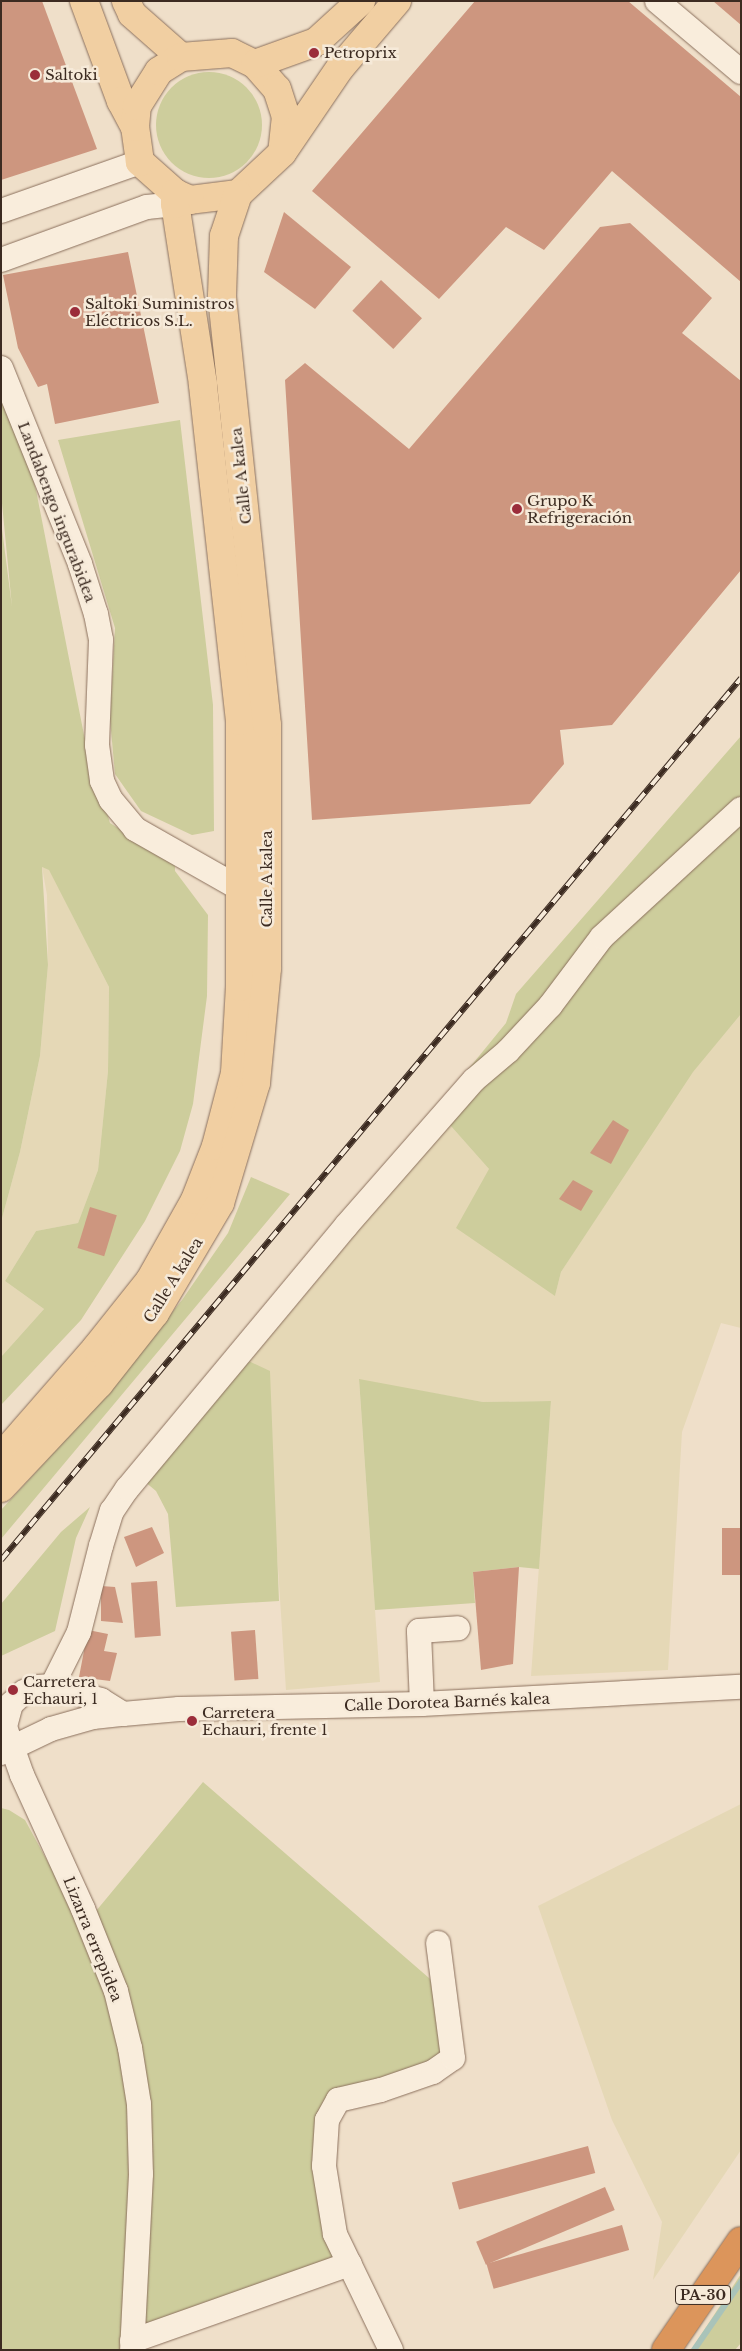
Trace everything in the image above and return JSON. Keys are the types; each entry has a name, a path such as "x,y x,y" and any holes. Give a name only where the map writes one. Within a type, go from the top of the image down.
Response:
{"highway":[{"name":"PA-30","path":"666,2350 741,2241"}],"main road":[{"path":"84,1 121,101 134,127 140,162 175,198 190,200 238,194 282,153 340,68 397,1"},
{"path":"255,64 316,42 361,1"},
{"path":"131,6 181,57"},
{"path":"134,127 137,106 159,71 181,57 232,54 255,64 277,89 286,116 282,153"},
{"name":"Calle A kalea","path":"1,1488 99,1384 155,1313 220,1203 256,1083 267,968 267,725 222,296 224,236 238,194"},
{"name":"Calle A kalea","path":"1,1457 96,1348 150,1280 195,1200 216,1146 235,1074 240,987 240,721 203,384 175,198"}],"street":[{"path":"657,1 741,72"},
{"path":"1,211 140,162"},
{"path":"1,260 175,198"},
{"name":"Landabengo ingurabidea","path":"1,368 73,546 96,614 101,640 97,745 102,781 111,800 136,829 239,888"},
{"path":"52,1686 79,1632 112,1512 127,1489 346,1226 474,1080 508,1051 550,1006 602,937 741,809"},
{"path":"422,1704 419,1631 458,1628"},
{"name":"Lizarra errepidea","path":"123,1714 101,1700 52,1686 38,1687 24,1692 11,1704 5,1727 6,1750 94,1936 116,1991 130,2048 139,2104 141,2174 132,2346"},
{"name":"Calle Dorotea Barnés kalea","path":"123,1714 179,1709 422,1704 741,1687"},
{"path":"6,1750 51,1729 93,1717 123,1714"},
{"path":"391,2350 335,2234 324,2166 327,2120 338,2100 380,2090 433,2072 453,2058 438,1944"},
{"path":"132,2346 350,2264"}],"shaded area":[{"path":"42,867 49,869 109,987 108,1071 98,1170 78,1223 36,1231 5,1281 44,1309 1,1357 1,1222 20,1152 40,1056 48,965 47,895"},
{"path":"741,1014 741,1328 721,1323 682,1432 668,1670 531,1676 551,1401 483,1402 359,1380 380,1682 286,1690 275,1522 242,1360 450,1125 489,1169 555,1296 561,1272 684,1082"},
{"path":"741,1804 741,2150 653,2280 662,2222 612,2120 538,1906"}],"green space":[{"path":"209,72 229,76 247,87 258,105 262,125 258,145 247,163 229,174 209,178 189,174 171,163 160,145 156,125 160,105 171,87 189,76"},
{"path":"1,368 10,388 36,490 84,735 110,823 175,864 175,871 208,915 207,996 193,1104 180,1151 145,1221 81,1320 1,1405 1,1357 44,1309 5,1281 36,1231 78,1223 98,1170 108,1071 109,987 49,870 42,867 48,965 40,1056 20,1152 1,1222 1,521 12,607 1,493"},
{"path":"180,420 213,705 214,831 192,835 141,811 115,774 110,719 115,628 58,440"},
{"path":"741,736 741,1014 693,1072 561,1272 555,1296 456,1228 489,1169 450,1125 439,1105 506,1023 516,994"},
{"path":"251,1177 290,1194 1,1539 1,1510 90,1413 182,1300 228,1233"},
{"path":"238,1356 270,1371 279,1601 176,1607 168,1514 156,1491 138,1476"},
{"path":"359,1379 483,1402 551,1401 539,1569 519,1567 473,1572 475,1603 375,1610"},
{"path":"90,1507 76,1538 55,1631 1,1656 1,1604 61,1532"},
{"path":"203,1782 444,1991 453,2058 381,2090 327,2120 350,2264 132,2350 1,2350 1,1808 9,1810 25,1820 81,1923 96,1911"},
{"path":"741,2274 741,2343 735,2350 691,2350"}],"building":[{"name":"Saltoki","path":"1,1 42,1 97,149 1,180"},
{"path":"475,1 628,1 741,97 741,282 612,171 544,250 506,227 439,299 312,191"},
{"path":"713,1 741,1 741,25"},
{"path":"284,212 351,267 315,309 264,272"},
{"name":"Grupo K Refrigeración","path":"630,223 712,298 682,333 741,381 741,570 612,725 560,730 564,764 530,804 312,820 285,380 305,363 409,449 600,227"},
{"name":"Saltoki Suministros Eléctricos S.L.","path":"128,252 159,403 55,424 47,384 38,387 18,348 3,275"},
{"path":"381,280 422,318 393,349 352,311"},
{"path":"613,1120 629,1130 611,1164 590,1153"},
{"path":"573,1180 593,1191 581,1211 559,1199"},
{"path":"90,1207 117,1215 104,1256 77,1248"},
{"path":"152,1527 164,1553 136,1567 124,1537"},
{"path":"722,1528 741,1528 741,1575 722,1575"},
{"path":"519,1567 513,1664 481,1670 473,1572"},
{"path":"157,1581 161,1636 135,1638 131,1583"},
{"path":"101,1586 115,1587 123,1623 101,1621"},
{"path":"88,1630 108,1634 104,1651 117,1653 110,1681 79,1677"},
{"path":"255,1630 258,1679 234,1681 231,1632"},
{"path":"588,2146 595,2173 459,2210 452,2182"},
{"path":"605,2187 615,2210 486,2265 476,2242"},
{"path":"622,2225 629,2250 494,2289 486,2264"}],"waterway":[{"path":"694,2350 741,2282"}],"railway":[{"path":"1,1560 741,678"}],"place":[{"name":"Petroprix","path":"314,53"},
{"name":"Saltoki","path":"35,75"},
{"name":"Saltoki Suministros Eléctricos S.L.","path":"75,312"},
{"name":"Grupo K Refrigeración","path":"517,509"},
{"name":"Carretera Echauri, 1","path":"13,1690"},
{"name":"Carretera Echauri, frente 1","path":"192,1721"}]}
